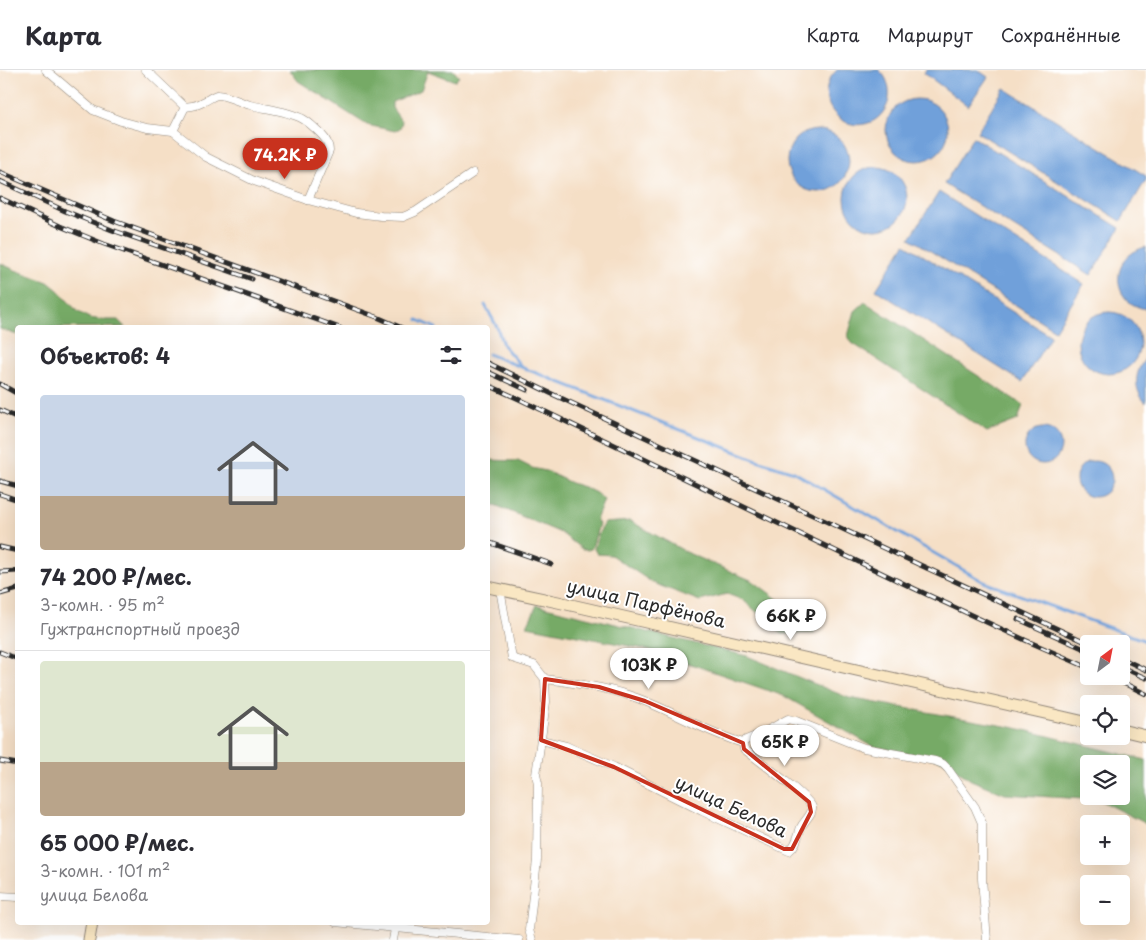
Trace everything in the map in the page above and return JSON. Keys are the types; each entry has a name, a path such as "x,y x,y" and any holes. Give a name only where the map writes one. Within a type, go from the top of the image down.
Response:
{"main road":[{"name":"улица Парфёнова","path":"490,587 1080,720"},
{"path":"1130,732 1146,736"},
{"path":"89,940 92,925"}],"street":[{"path":"46,70 94,110 147,128 173,131 206,157 254,181 308,200 356,213 404,217 415,212 473,173"},
{"path":"146,70 185,107 196,106 212,96 218,95 250,105 294,115 310,124 324,137 329,145 329,151 308,200"},
{"path":"173,131 185,107"},
{"path":"500,589 512,658 534,665 545,679 546,702 536,775 538,783 537,860 530,930 532,940"},
{"path":"545,679 599,687 645,701 725,738 742,743 788,719 864,748 902,754 943,764 975,807 982,823 982,879 987,940"},
{"name":"улица Белова","path":"541,740 566,746 614,766 702,811 789,851 795,844 812,808 809,802 790,785 744,749 742,743"},
{"path":"0,896 15,897"},
{"path":"361,925 519,940"},
{"path":"393,940 395,929"}],"highlighted area":[{"path":"545,679 599,687 645,701 743,743 744,749 809,802 811,812 792,849 784,849 614,767 541,740"}],"green space":[{"path":"290,70 453,70 459,77 455,81 428,71 421,90 392,102 392,108 402,122 400,128 395,131 367,125 298,81"},
{"path":"0,263 48,282 77,311 89,318 118,320 123,325 15,325 15,334 0,329"},
{"path":"865,302 1023,405 1018,420 987,432 852,343 848,336 855,311"},
{"path":"490,460 518,461 584,487 596,493 604,500 596,520 599,524 592,548 588,550 582,549 561,533 495,505 490,505"},
{"path":"630,521 688,553 753,581 814,626 814,633 782,634 743,600 727,594 700,601 653,583 611,555 597,554 594,549 604,523"},
{"path":"537,605 747,656 849,698 1016,728 1126,755 1080,755 1080,799 1005,794 971,780 942,760 872,746 784,696 650,650 527,626"},
{"path":"1130,756 1146,760 1146,824 1109,805 1130,805"}],"water":[{"path":"837,70 879,70 882,73 887,82 889,98 886,108 878,118 863,124 851,124 833,112 828,102 826,91 829,80"},
{"path":"926,70 978,70 988,77 968,106 924,73"},
{"path":"1004,88 1146,176 1146,180 1121,221 977,132"},
{"path":"911,99 923,99 939,108 946,118 948,130 946,142 939,152 923,161 911,161 900,156 891,147 886,136 886,124 891,113 900,104"},
{"path":"812,130 824,130 840,139 847,149 849,161 847,173 840,183 824,192 812,192 801,187 792,178 787,167 787,155 792,144 801,135"},
{"path":"973,137 1120,228 1091,275 944,184"},
{"path":"870,167 882,167 898,176 905,186 907,198 905,210 898,220 882,229 870,229 859,224 850,215 845,204 845,192 850,181 859,172"},
{"path":"939,192 1084,284 1055,330 910,238"},
{"path":"905,244 1051,336 1022,382 876,290"},
{"path":"1146,247 1146,309 1134,305 1125,298 1120,289 1119,279 1120,269 1126,259 1134,252"},
{"path":"1103,312 1115,312 1131,321 1138,331 1140,343 1138,355 1131,365 1115,374 1103,374 1092,369 1083,360 1078,349 1078,337 1083,326 1092,317"},
{"path":"1146,358 1146,403 1137,387 1137,375"},
{"path":"1043,428 1056,433 1061,446 1056,459 1043,464 1030,459 1025,446 1030,433"},
{"path":"1094,461 1107,466 1112,479 1107,492 1094,497 1081,492 1076,479 1081,466"}],"waterway":[{"path":"485,305 497,327 503,345 521,366"},
{"path":"418,320 429,325"},
{"path":"490,355 757,460 794,472 984,582 1146,641"}],"railway":[{"path":"0,172 114,221 395,325"},
{"path":"0,181 112,230 252,279"},
{"path":"0,198 104,244 332,325"},
{"path":"490,364 1080,639"},
{"path":"490,373 527,390"},
{"path":"0,384 15,392"},
{"path":"490,386 913,588 1080,664"},
{"path":"0,410 15,417"},
{"path":"0,481 15,485"},
{"path":"0,494 15,499"},
{"path":"490,543 551,564"},
{"path":"0,547 15,550"},
{"path":"0,572 15,571"},
{"path":"0,594 15,590"},
{"path":"1018,619 1080,647"},
{"path":"0,652 15,658"},
{"path":"1130,662 1146,670"},
{"path":"1130,671 1146,678"},
{"path":"1128,685 1146,694"},
{"path":"0,761 15,764"}]}
